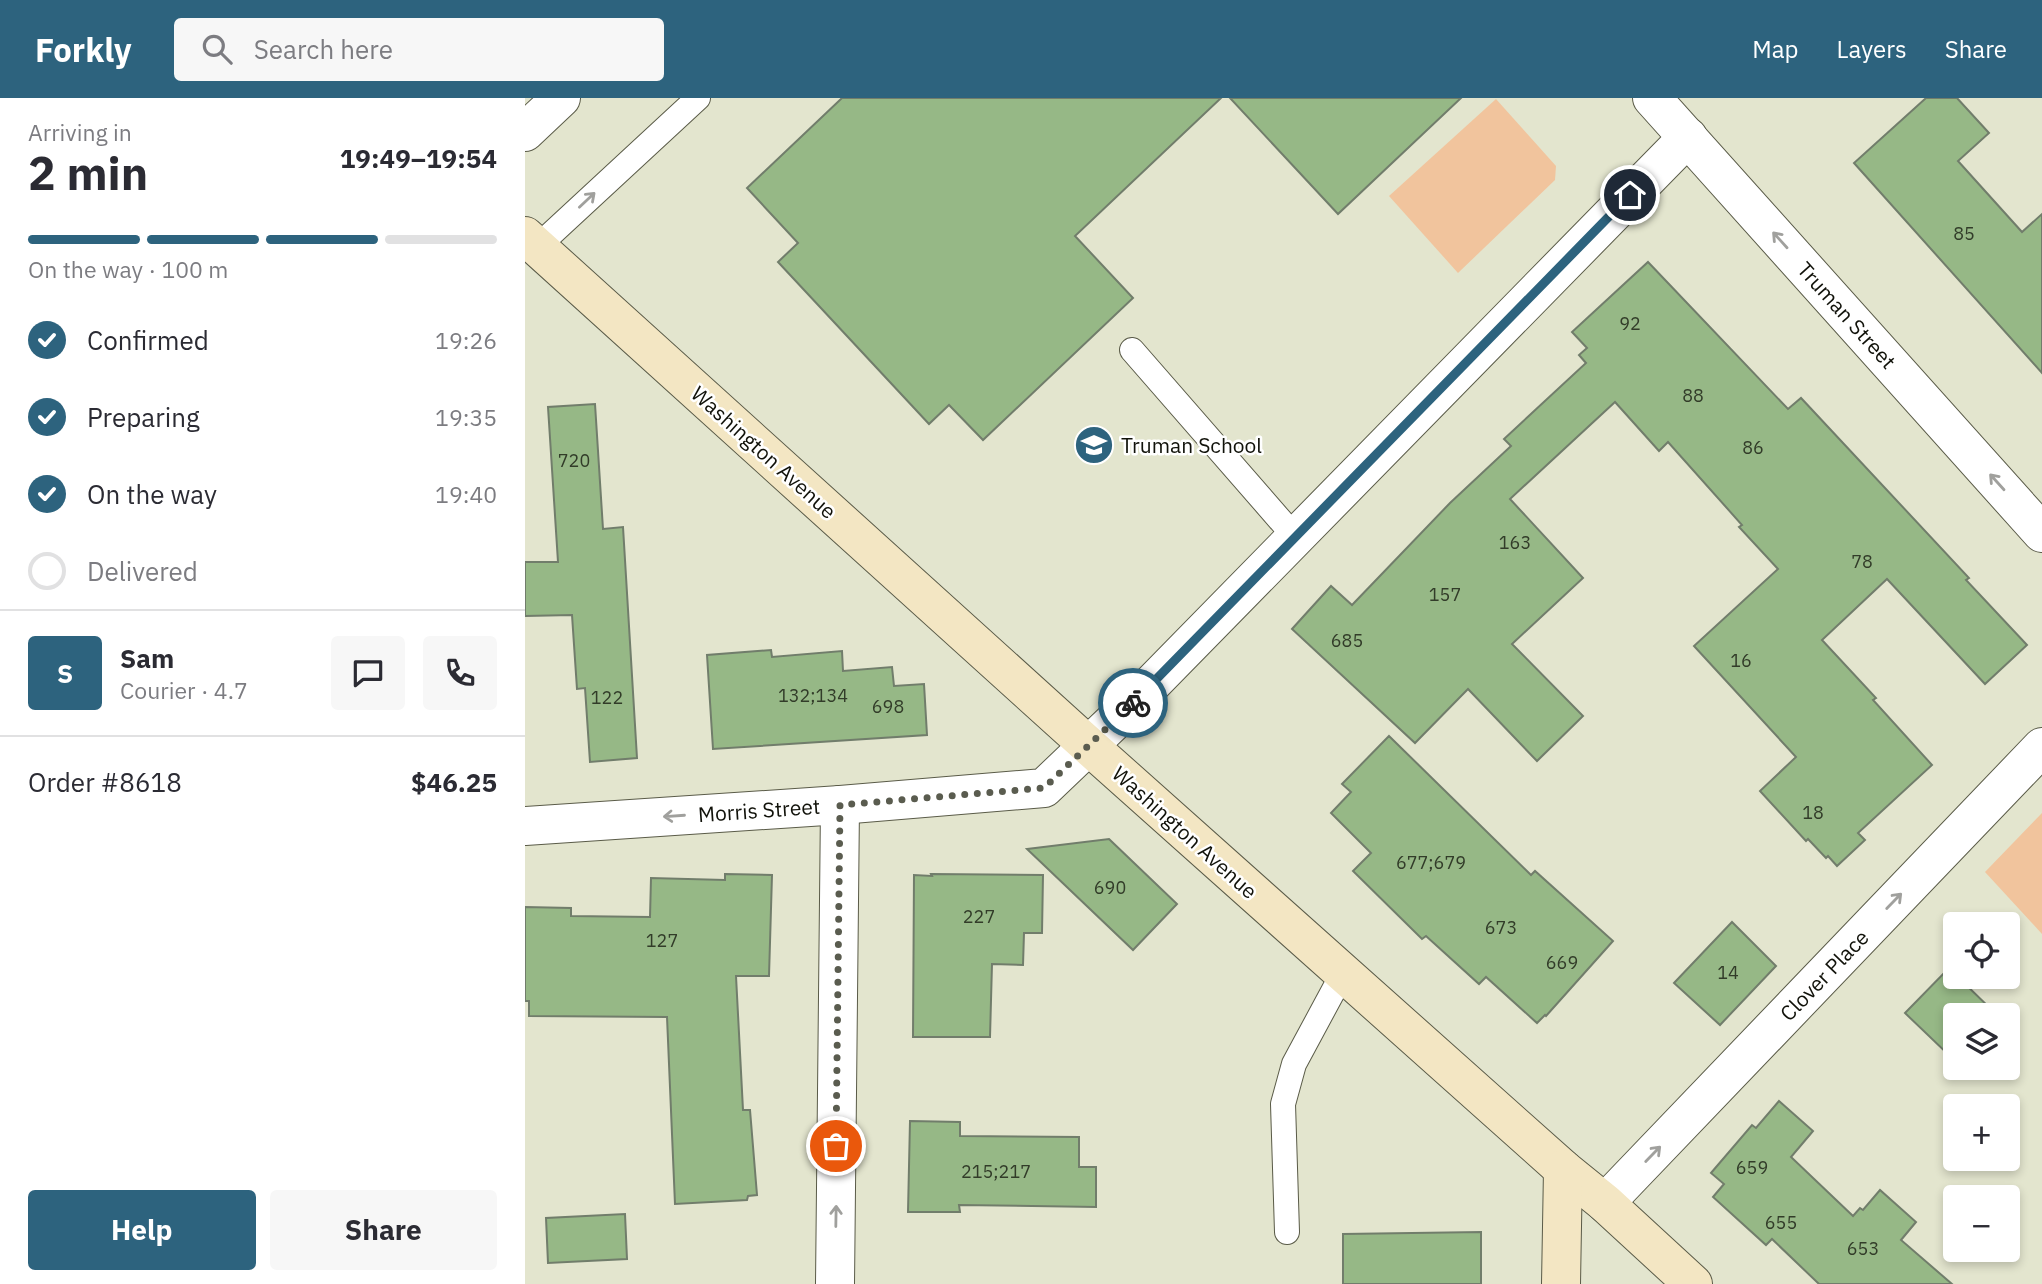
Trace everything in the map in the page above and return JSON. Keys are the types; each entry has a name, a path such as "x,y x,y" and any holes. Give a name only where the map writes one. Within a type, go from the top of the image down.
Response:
{"main road":[{"name":"Washington Avenue","path":"531,241 1090,747 1693,1284"},
{"path":"1561,1284 1563,1169"}],"street":[{"path":"525,132 561,98"},
{"name":"Truman Street","path":"1652,98 2042,533"},
{"name":"Morris Street","path":"525,826 1044,788 1090,747 1688,137"},
{"name":"Clover Place","path":"1605,1203 2042,747"},
{"path":"835,1284 840,805"}],"lane":[{"path":"531,241 698,98"},
{"path":"1132,350 1295,537"},
{"path":"1287,1232 1283,1104 1294,1064 1343,973"}],"shaded area":[{"path":"1496,99 1556,166 1555,180 1458,273 1389,196"},
{"path":"2042,813 2042,934 1985,872"}],"building":[{"path":"842,98 1221,98 1075,236 1133,298 983,440 949,405 929,424 778,262 798,243 747,188"},
{"path":"1230,98 1461,98 1338,214"},
{"path":"1926,98 1957,98 1989,133 1958,161 2022,232 2042,214 2042,373 1854,163"},
{"path":"1648,262 1788,409 1801,398 1969,578 1966,580 2027,645 1985,684 1887,579 1822,640 1876,698 1873,700 1932,765 1858,833 1865,840 1837,866 1808,839 1806,841 1760,791 1796,757 1694,646 1778,569 1668,442 1659,451 1615,402 1510,499 1583,578 1512,644 1583,716 1537,761 1468,689 1415,743 1292,629 1331,586 1352,605 1450,503 1511,446 1504,439 1586,363 1579,355 1587,348 1572,332"},
{"path":"595,404 603,529 623,527 637,758 590,762 585,688 577,689 572,615 525,616 525,562 558,562 548,407"},
{"path":"771,650 772,657 842,651 843,671 892,667 894,686 924,684 927,735 713,749 707,655"},
{"path":"1389,736 1531,875 1535,871 1613,941 1537,1023 1486,977 1479,984 1426,936 1422,939 1353,871 1371,853 1331,813 1351,792 1342,784"},
{"path":"1109,839 1177,904 1133,950 1027,849"},
{"path":"725,874 772,875 769,976 736,976 743,1110 750,1110 757,1195 748,1196 747,1200 675,1204 667,1017 529,1016 529,1001 525,1001 525,907 571,908 571,916 650,917 651,878 725,880"},
{"path":"931,874 1043,875 1042,933 1024,933 1023,965 992,964 990,1037 913,1037 914,875 932,876"},
{"path":"1732,922 1776,966 1720,1025 1674,983"},
{"path":"1943,974 1943,989 1970,989 1985,1003 1943,1003 1943,1049 1905,1013"},
{"path":"1779,1101 1813,1131 1791,1157 1853,1216 1860,1208 1863,1210 1880,1190 1916,1222 1901,1240 1952,1284 1819,1284 1772,1239 1766,1245 1713,1197 1724,1184 1711,1173 1752,1125 1756,1128"},
{"path":"910,1121 960,1122 960,1136 1079,1137 1079,1167 1096,1167 1096,1207 959,1205 960,1212 908,1212"},
{"path":"625,1214 627,1259 548,1263 546,1218"},
{"path":"1481,1232 1481,1284 1343,1284 1343,1234"}],"way so far":[{"path":"836,1146 840,805 1044,788 1090,747 1133,703"}],"place":[{"name":"Truman School","path":"1094,445"}],"route":[{"path":"1133,703 1630,195"}]}
